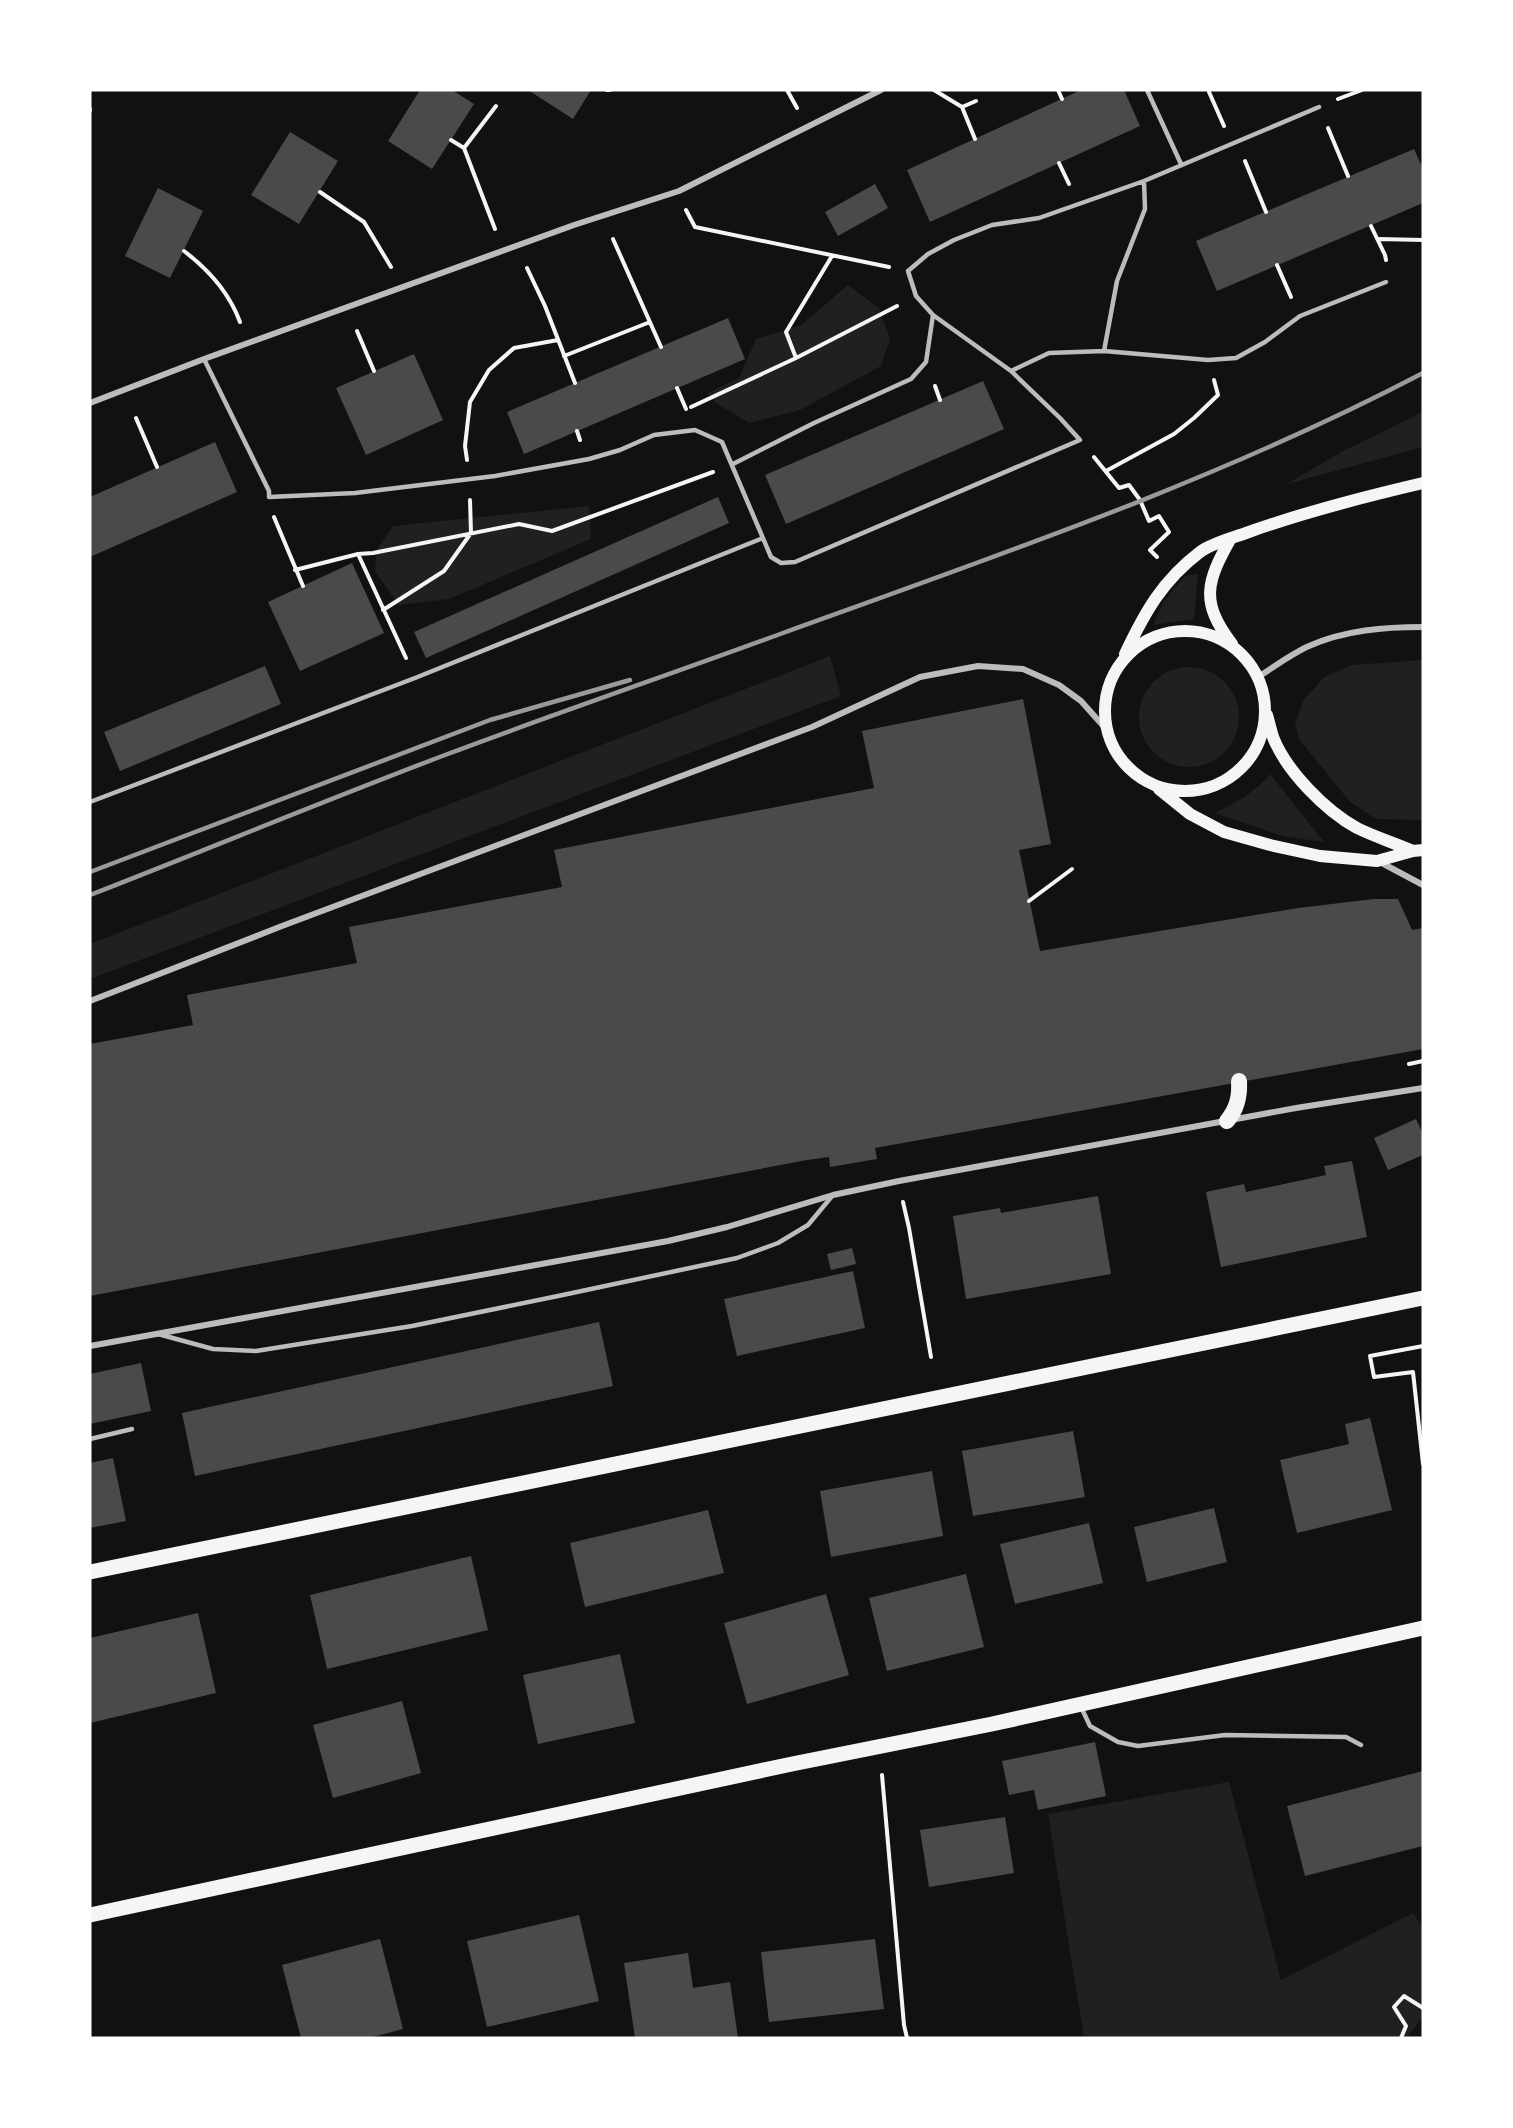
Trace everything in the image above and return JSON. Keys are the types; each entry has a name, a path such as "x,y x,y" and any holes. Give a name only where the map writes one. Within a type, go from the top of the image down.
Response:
{"highway":[{"path":"1227,1121 1235,1111 1239,1082"}],"main road":[{"path":"1418,851 1377,861 1320,856 1224,832 1190,814 1155,786 1132,772 1116,753 1106,729 1105,705 1110,681 1143,616 1158,592 1202,550 1317,509 1423,483"},
{"path":"1155,786 1182,792 1209,788 1233,776 1251,756 1262,732 1263,691 1258,677 1248,661 1234,648 1218,626 1210,605 1210,582 1216,564 1231,538"},
{"path":"1122,661 1140,644 1148,640 1163,634 1188,631 1213,636 1234,648"},
{"path":"1264,705 1274,739 1288,764 1332,811 1357,828 1418,851"},
{"path":"90,1572 1423,1298"},
{"path":"90,1915 792,1764 992,1724 1423,1628"}],"street":[{"path":"90,403 204,359 574,225 679,191 881,90"},
{"path":"1258,677 1310,646 1344,634 1386,627 1423,627"},
{"path":"90,1001 282,926 812,727 920,677 978,666 1023,669 1059,684 1081,701 1106,729"},
{"path":"1377,861 1423,885"},
{"path":"90,1346 668,1240 727,1227 833,1195 899,1180 1423,1088"}],"lane":[{"path":"1148,90 1181,164"},
{"path":"204,359 269,491 269,497 355,494 470,480 589,459 620,450 654,435 695,430 722,442 771,557 781,563 795,562 1080,440 1011,371 933,315 916,297 908,271 928,254 954,240 992,225 1039,218 1143,181 1319,106"},
{"path":"1104,351 1117,281 1145,209 1143,181"},
{"path":"1011,371 1049,353 1104,351 1208,360 1236,358 1265,342 1300,316 1386,282"},
{"path":"733,464 814,423 910,379 926,362 933,315"},
{"path":"90,802 415,678 763,537"},
{"path":"157,1334 213,1349 256,1351 412,1326 547,1299 737,1258 778,1243 808,1225 833,1195"},
{"path":"90,1439 132,1429"},
{"path":"1080,1704 1090,1726 1118,1742 1138,1746 1225,1736 1346,1737 1361,1745"}],"path":[{"path":"786,90 799,112"},
{"path":"934,90 962,107 975,139"},
{"path":"1058,90 1062,99"},
{"path":"1336,100 1362,90"},
{"path":"1209,93 1232,143"},
{"path":"962,107 976,101"},
{"path":"464,147 496,106"},
{"path":"451,140 464,147 495,230"},
{"path":"1336,149 1348,177"},
{"path":"1254,184 1266,212"},
{"path":"320,192 364,222 391,268"},
{"path":"686,210 694,227 908,271"},
{"path":"1371,226 1385,255 1386,282"},
{"path":"1378,238 1423,240"},
{"path":"613,239 661,347"},
{"path":"184,251 205,267 233,304 240,322"},
{"path":"796,358 786,332 832,256"},
{"path":"1277,265 1300,316"},
{"path":"527,268 575,383"},
{"path":"686,409 796,358 916,297"},
{"path":"564,356 650,322"},
{"path":"357,331 374,371"},
{"path":"470,480 465,446 470,402 489,370 514,348 558,340"},
{"path":"935,387 940,400"},
{"path":"1150,550 1168,532 1160,516 1149,521 1140,500 1129,485 1119,488 1106,471 1174,434 1208,405"},
{"path":"136,418 157,467"},
{"path":"295,570 358,555 519,524 552,531 733,464"},
{"path":"383,610 444,571 471,533 470,502"},
{"path":"278,529 303,586"},
{"path":"358,555 415,678"},
{"path":"1029,901 1072,869"},
{"path":"902,1199 932,1357"},
{"path":"1423,1346 1370,1356 1374,1377 1413,1372 1423,1464"},
{"path":"882,1775 907,2038"},
{"path":"1401,2038 1406,2026 1394,2007 1404,1996 1423,2008"}],"shaded area":[{"path":"848,285 879,308 890,339 881,366 800,410 749,423 716,403 708,393 739,378 756,339 801,325"},
{"path":"1423,412 1423,447 1287,484 1341,452"},
{"path":"589,506 591,539 449,599 399,605 375,571 377,549 393,526"},
{"path":"1198,574 1194,619 1153,625 1164,601 1185,576"},
{"path":"830,656 841,696 90,979 90,944"},
{"path":"1423,660 1423,820 1376,819 1350,802 1299,739 1295,724 1303,701 1324,677 1352,665"},
{"path":"1189,667 1217,675 1231,689 1239,717 1231,745 1217,759 1189,767 1161,759 1147,745 1139,717 1147,689 1161,675"},
{"path":"1270,774 1324,842 1282,836 1214,813 1244,797"},
{"path":"1229,1782 1281,1980 1413,1913 1423,1928 1423,2016 1407,2038 1084,2038 1048,1814"}],"building":[{"path":"420,90 452,90 474,104 432,169 388,141"},
{"path":"528,90 591,90 573,119"},
{"path":"1081,90 1124,90 1140,126 930,222 907,170"},
{"path":"290,132 338,161 299,224 251,195"},
{"path":"1414,149 1423,169 1423,203 1217,291 1196,241"},
{"path":"875,184 888,208 838,236 825,212"},
{"path":"158,188 203,211 170,278 125,256"},
{"path":"728,318 745,359 524,454 507,412"},
{"path":"414,354 443,420 366,455 336,388"},
{"path":"983,381 1004,429 786,524 765,475"},
{"path":"215,442 237,492 90,557 90,497"},
{"path":"718,497 729,523 426,658 414,632"},
{"path":"352,563 384,633 300,671 268,602"},
{"path":"265,666 281,704 120,771 104,732"},
{"path":"1023,699 1051,844 1019,850 1040,951 1298,908 1374,899 1398,899 1412,930 1423,928 1423,1049 875,1148 877,1159 830,1167 829,1157 807,1160 90,1296 90,1044 193,1025 187,995 357,963 349,927 562,887 554,850 874,788 862,731"},
{"path":"1416,1119 1423,1134 1423,1155 1388,1170 1374,1138"},
{"path":"1352,1161 1367,1237 1221,1267 1206,1192 1244,1184 1246,1192 1326,1175 1324,1166"},
{"path":"1098,1196 1111,1274 966,1299 953,1216 1000,1208 1001,1213"},
{"path":"852,1248 856,1264 831,1270 827,1254"},
{"path":"853,1271 865,1328 737,1356 724,1299"},
{"path":"599,1322 613,1386 195,1476 182,1413"},
{"path":"141,1363 151,1411 90,1424 90,1374"},
{"path":"1370,1418 1392,1510 1297,1533 1280,1460 1349,1444 1345,1424"},
{"path":"1073,1431 1085,1497 973,1516 962,1451"},
{"path":"113,1458 126,1521 90,1528 90,1463"},
{"path":"932,1471 943,1536 831,1557 820,1491"},
{"path":"1214,1508 1227,1562 1147,1582 1134,1527"},
{"path":"708,1510 724,1573 585,1607 570,1543"},
{"path":"1089,1523 1103,1583 1015,1604 1000,1544"},
{"path":"471,1556 488,1630 327,1669 310,1595"},
{"path":"966,1574 984,1647 887,1671 869,1598"},
{"path":"826,1594 849,1675 747,1704 724,1623"},
{"path":"198,1613 216,1693 90,1723 90,1638"},
{"path":"620,1654 635,1723 538,1744 523,1675"},
{"path":"402,1701 421,1773 333,1798 313,1725"},
{"path":"1095,1742 1106,1796 1038,1810 1034,1790 1009,1795 1002,1761"},
{"path":"1423,1771 1423,1846 1305,1876 1287,1806"},
{"path":"1005,1817 1014,1873 929,1887 920,1830"},
{"path":"579,1915 599,2001 487,2027 467,1941"},
{"path":"380,1939 403,2029 369,2038 301,2038 282,1965"},
{"path":"875,1939 884,2009 769,2022 761,1952"},
{"path":"688,1953 693,1988 730,1982 738,2038 635,2038 624,1963"}],"railway":[{"path":"90,895 445,755 1108,514 1267,448 1423,373"},
{"path":"90,872 490,720 630,680"}]}
